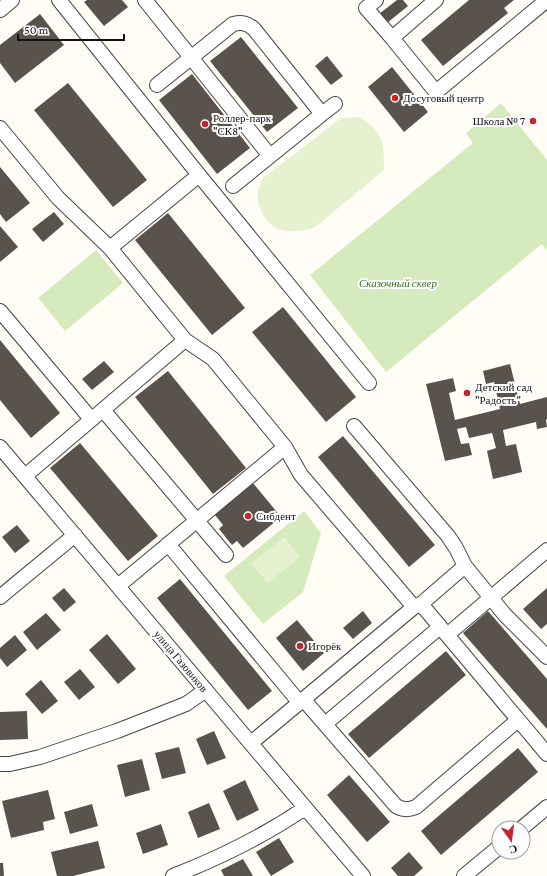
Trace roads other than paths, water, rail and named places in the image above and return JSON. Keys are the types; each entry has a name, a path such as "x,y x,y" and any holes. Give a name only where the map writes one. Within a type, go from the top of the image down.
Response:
{"street":[{"path":"0,10 12,0"},
{"path":"59,0 199,175 369,383"},
{"path":"145,0 270,156"},
{"path":"376,0 366,8 436,92 547,0"},
{"path":"392,38 436,0"},
{"path":"157,85 234,24 248,24 254,29 322,114"},
{"path":"233,186 335,104"},
{"path":"0,128 58,198 110,248 185,340 214,359 285,446 301,475 417,605 444,631 547,754"},
{"path":"110,248 199,175"},
{"path":"0,311 92,419"},
{"path":"25,476 185,340"},
{"path":"102,410 226,555"},
{"path":"354,426 448,536 465,566 505,615 546,654"},
{"name":"улица Газовиков","path":"0,446 363,876"},
{"path":"118,586 285,446"},
{"path":"0,597 75,535"},
{"path":"168,544 301,701 325,724 396,806 408,810 416,807 518,720"},
{"path":"325,724 444,631 491,598 547,550"},
{"path":"251,744 465,566"},
{"path":"0,764 10,764 40,757 117,731 186,704 206,690"},
{"path":"531,820 547,807"},
{"path":"173,876 212,861 252,841 306,808"},
{"path":"464,876 491,854"}],"place":[{"name":"Досуговый центр","path":"395,98"},
{"name":"Школа № 7","path":"533,121"},
{"name":"Роллер-парк \"СК8\"","path":"205,124"},
{"name":"Детский сад \"Радость\"","path":"467,393"},
{"name":"Сибдент","path":"248,516"},
{"name":"Игорёк","path":"300,646"}],"park label":[{"name":"Сказочный сквер","path":"398,283"}]}
